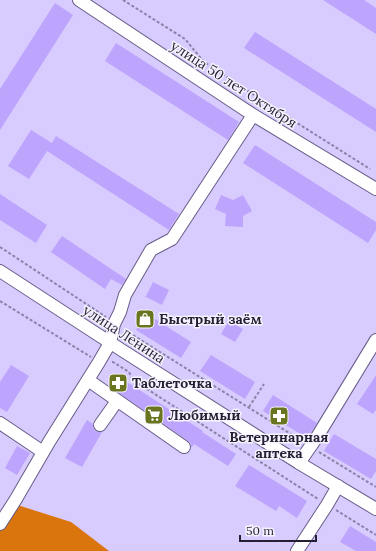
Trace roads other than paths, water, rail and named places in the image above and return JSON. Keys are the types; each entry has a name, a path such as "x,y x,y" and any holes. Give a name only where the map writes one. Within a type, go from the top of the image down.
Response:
{"street":[{"name":"улица 50 лет Октября","path":"79,0 253,115 376,189"},
{"path":"0,524 99,362 115,346 114,324 120,312 125,295 151,250 172,239 253,115"},
{"name":"улица Ленина","path":"0,271 299,463 376,509"},
{"path":"299,463 376,340"},
{"path":"88,380 184,447"},
{"path":"100,425 117,401"},
{"path":"0,423 43,452"},
{"path":"297,551 338,486"}],"place":[{"name":"Быстрый заём","path":"145,319"},
{"name":"Таблеточка","path":"118,383"},
{"name":"Любимый","path":"154,415"},
{"name":"Ветеринарная аптека","path":"279,416"}]}
